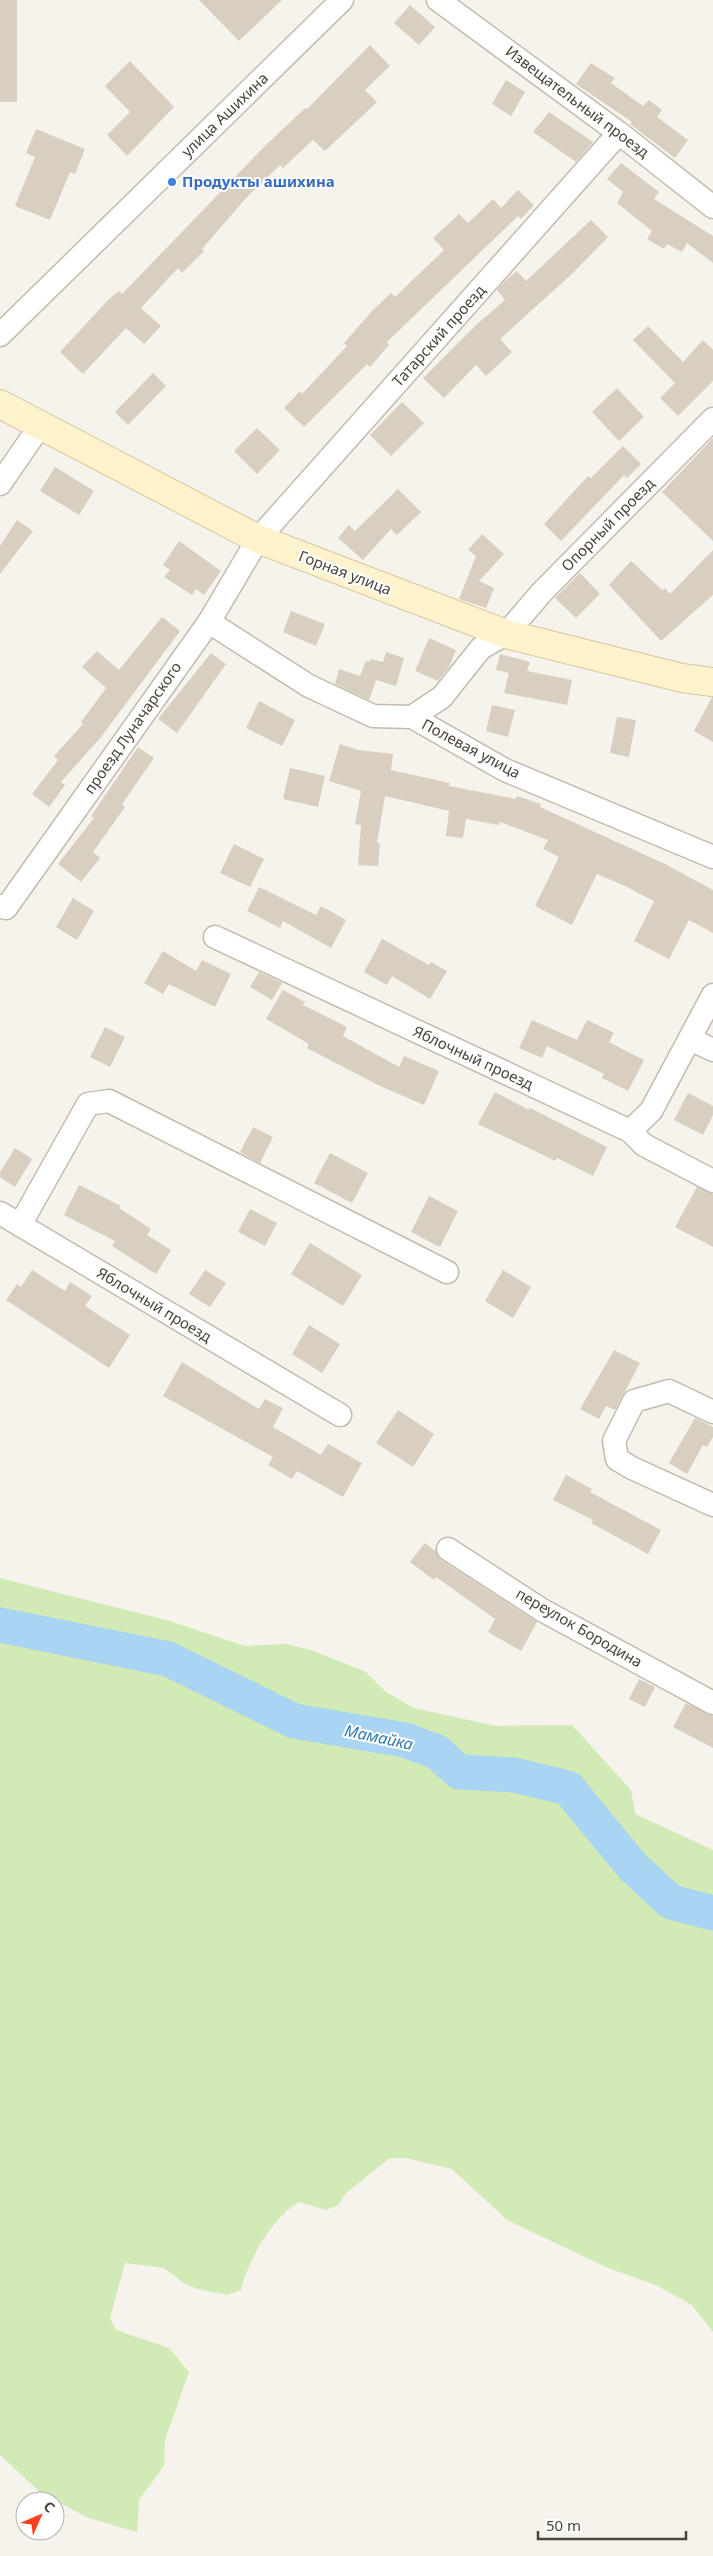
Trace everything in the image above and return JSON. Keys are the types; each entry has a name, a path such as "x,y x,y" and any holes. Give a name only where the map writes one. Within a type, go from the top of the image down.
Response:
{"street":[{"name":"улица Ашихина","path":"0,335 342,0"},
{"name":"Извещательный проезд","path":"438,0 619,133 713,207"},
{"name":"Татарский проезд","path":"258,539 619,133"},
{"name":"Горная улица","path":"0,404 258,539 506,634 682,678 713,682"},
{"name":"Опорный проезд","path":"506,634 542,592 713,419"},
{"path":"0,484 40,426"},
{"name":"проезд Луначарского","path":"0,906 6,908 208,622 258,539"},
{"name":"Полевая улица","path":"208,622 308,686 373,716 412,717 505,770 713,857"},
{"path":"412,717 442,697 481,648 506,634"},
{"name":"Яблочный проезд","path":"215,937 630,1131 644,1145 713,1181"},
{"path":"630,1131 651,1111 713,995"},
{"path":"690,1039 713,1050"},
{"path":"20,1225 88,1104 109,1102 447,1272"},
{"name":"Яблочный проезд","path":"0,1213 340,1415"},
{"path":"713,1412 670,1392 634,1401 614,1441 617,1459 632,1468 713,1505"},
{"name":"переулок Бородина","path":"448,1549 542,1610 713,1703"}],"green space":[{"path":"0,1578 170,1621 245,1646 286,1644 314,1651 366,1672 386,1692 414,1708 496,1726 572,1725 631,1790 635,1814 713,1850 713,2332 692,2305 656,2285 608,2268 507,2220 452,2169 406,2158 390,2158 346,2193 338,2205 326,2210 299,2202 289,2209 262,2241 249,2266 241,2290 227,2295 198,2289 185,2284 164,2268 125,2263 110,2318 116,2330 169,2348 189,2372 165,2440 164,2466 139,2500 137,2532 89,2518 65,2506 65,2491 39,2491 0,2455"}],"building":[{"path":"0,0 17,0 17,102 0,102"},
{"path":"199,0 282,0 239,41"},
{"path":"410,5 435,27 419,45 394,23"},
{"path":"370,45 390,66 365,90 377,102 325,151 313,140 283,168 280,165 247,197 202,249 204,251 182,273 178,268 141,308 161,326 144,344 126,328 83,374 60,352 109,299 119,291 122,294 263,148 305,108 307,109"},
{"path":"130,61 174,107 127,156 107,135 130,112 105,86"},
{"path":"591,63 615,78 611,83 643,106 649,100 662,110 657,117 688,140 675,158 630,124 632,122 576,84"},
{"path":"506,80 525,92 511,116 492,104"},
{"path":"549,112 593,142 576,162 533,132"},
{"path":"36,129 85,149 75,174 70,172 50,220 15,206 35,157 26,153"},
{"path":"621,163 659,192 654,199 713,236 713,263 687,243 682,252 667,244 664,249 647,239 652,231 617,203 623,192 607,179"},
{"path":"518,190 534,205 521,219 518,216 387,342 389,345 370,367 367,364 304,427 284,408 300,391 302,394 347,346 344,343 373,310 391,293 395,297 444,250 433,238 459,214 468,223 493,199 501,208"},
{"path":"591,220 608,237 574,272 500,339 512,352 486,376 476,365 444,398 423,378 476,325 505,300 497,290 505,281 517,271 526,281"},
{"path":"648,326 683,362 703,340 713,350 713,381 678,416 660,398 675,383 633,340"},
{"path":"153,373 166,386 128,425 115,412"},
{"path":"617,388 644,417 619,441 592,412"},
{"path":"402,402 424,423 391,456 370,435"},
{"path":"257,428 280,450 257,474 234,451"},
{"path":"713,438 713,541 662,492"},
{"path":"623,446 641,464 627,478 624,475 561,541 544,524 588,476 591,478"},
{"path":"55,467 94,491 79,515 40,491"},
{"path":"398,489 421,512 397,535 391,529 363,560 338,538 349,525 355,531"},
{"path":"17,520 33,531 0,574 0,546"},
{"path":"482,534 504,554 479,581 494,588 486,608 459,599 476,556 468,550"},
{"path":"179,541 221,571 204,595 196,589 192,595 164,577 170,570 163,565"},
{"path":"713,550 713,595 661,641 609,585 631,561 662,590 665,588 670,594"},
{"path":"580,573 600,594 576,618 555,598"},
{"path":"291,611 325,624 316,646 283,632"},
{"path":"162,617 180,631 101,737 61,782 65,785 49,807 32,794 58,760 54,756 83,724 81,722 106,688 82,667 97,651 119,670"},
{"path":"429,638 456,650 449,667 438,681 415,671"},
{"path":"386,652 404,658 396,686 376,680 369,700 335,684 339,669 360,676 366,661 369,662 371,659 383,662"},
{"path":"211,653 226,664 177,733 158,719"},
{"path":"500,654 530,662 527,671 572,680 567,705 504,693 509,673 496,670"},
{"path":"713,697 713,742 694,731"},
{"path":"259,701 295,720 282,746 246,728"},
{"path":"492,705 515,710 508,737 486,731"},
{"path":"617,717 636,720 629,757 610,753"},
{"path":"340,744 358,750 393,754 391,770 450,783 449,786 516,799 517,796 541,804 540,807 665,864 713,890 713,933 689,920 669,959 634,941 654,901 597,874 572,925 535,906 559,857 543,849 548,840 500,822 499,825 466,819 463,838 446,836 449,811 385,796 377,843 380,843 378,866 358,865 361,825 355,824 361,791 329,781"},
{"path":"138,747 154,758 122,804 125,807 93,852 100,858 81,882 58,864 94,818 91,816"},
{"path":"290,768 325,776 318,807 283,799"},
{"path":"234,844 264,859 250,887 220,873"},
{"path":"259,887 316,915 321,906 346,920 331,948 283,921 280,928 247,911"},
{"path":"73,898 94,911 77,940 56,927"},
{"path":"382,939 429,965 431,962 447,971 430,999 392,976 387,985 364,972"},
{"path":"163,951 196,971 202,960 231,974 215,1007 169,984 163,994 144,983"},
{"path":"259,972 282,983 272,1000 250,987"},
{"path":"283,990 305,1002 303,1005 347,1027 343,1036 399,1067 404,1056 439,1071 424,1105 380,1086 307,1048 309,1044 266,1019"},
{"path":"532,1020 577,1040 587,1020 614,1033 609,1042 644,1060 628,1091 602,1078 604,1074 547,1046 542,1058 519,1048"},
{"path":"105,1027 125,1037 110,1067 90,1057"},
{"path":"495,1092 607,1147 593,1176 557,1158 555,1161 478,1124"},
{"path":"688,1093 713,1106 713,1115 703,1135 674,1120"},
{"path":"253,1127 273,1137 260,1163 240,1152"},
{"path":"15,1148 32,1159 15,1187 0,1177 0,1172"},
{"path":"330,1153 368,1173 352,1203 314,1183"},
{"path":"79,1185 121,1206 119,1208 151,1229 147,1235 171,1250 156,1274 112,1246 115,1241 64,1215"},
{"path":"697,1187 713,1194 713,1247 675,1227"},
{"path":"429,1196 458,1211 440,1247 411,1232"},
{"path":"250,1209 277,1223 265,1246 238,1232"},
{"path":"310,1243 362,1275 343,1306 291,1274"},
{"path":"32,1270 65,1291 70,1282 92,1296 85,1306 130,1335 109,1368 6,1300 17,1284 21,1287"},
{"path":"205,1270 226,1283 210,1307 189,1294"},
{"path":"503,1270 531,1287 513,1318 485,1301"},
{"path":"309,1325 340,1344 322,1373 292,1354"},
{"path":"614,1350 640,1363 615,1410 606,1406 599,1419 580,1409"},
{"path":"182,1362 259,1409 265,1399 283,1408 273,1427 321,1455 328,1444 362,1463 343,1497 297,1471 292,1479 268,1465 273,1457 163,1396"},
{"path":"398,1410 434,1434 413,1467 376,1443"},
{"path":"695,1418 713,1427 713,1437 707,1447 703,1445 687,1474 669,1463"},
{"path":"566,1475 592,1489 590,1492 661,1530 648,1554 591,1523 593,1520 553,1500"},
{"path":"425,1543 435,1551 441,1560 537,1622 521,1651 488,1632 495,1619 436,1577 434,1580 410,1562"},
{"path":"639,1679 655,1687 645,1707 629,1699"},
{"path":"686,1703 713,1716 713,1748 673,1727"}],"waterway":[{"name":"Мамайка","path":"0,1625 168,1659 294,1721 405,1740 437,1752 459,1772 514,1775 568,1788 633,1867 671,1902 713,1913"}],"place":[{"name":"Продукты ашихина","path":"172,182"}]}
